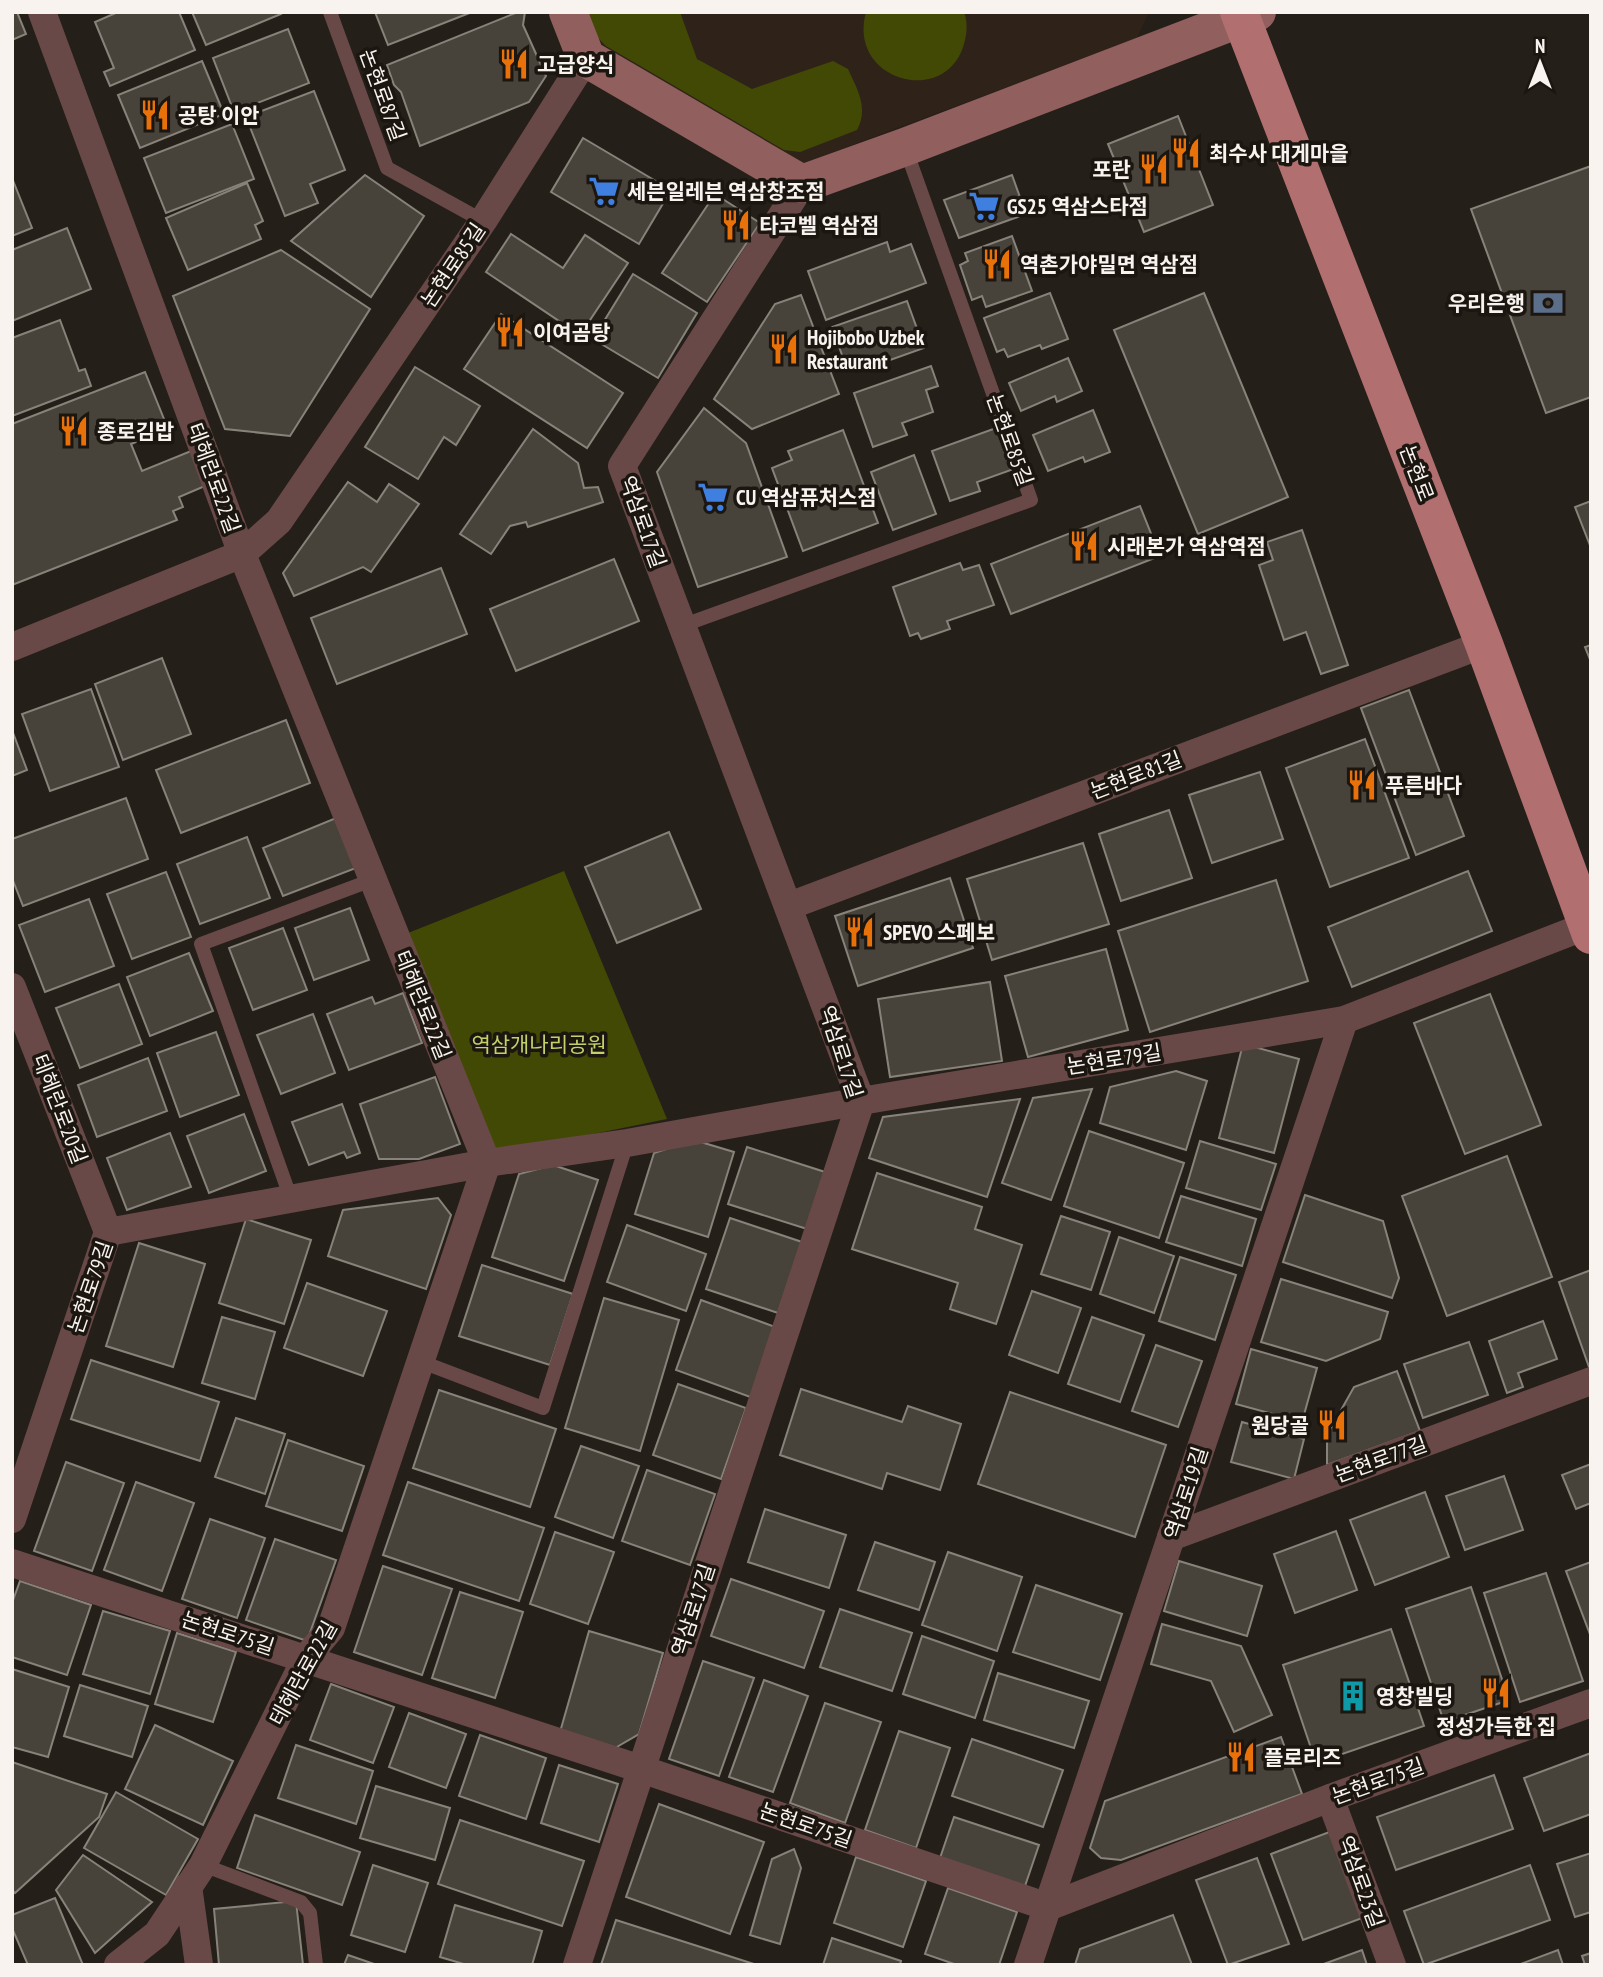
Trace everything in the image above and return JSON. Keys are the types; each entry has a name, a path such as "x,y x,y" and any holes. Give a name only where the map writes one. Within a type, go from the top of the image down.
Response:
{"main road":[{"name":"논현로","path":"1246,14 1590,928"}],"street":[{"name":"테헤란로22길","path":"42,12 242,554 487,1163 331,1628 306,1658 196,1876 158,1934 118,1965"},
{"path":"568,12 586,58 802,184 905,147 1246,14"},
{"name":"논현로85길","path":"12,647 242,554 279,521 483,221 586,58"},
{"name":"역삼로17길","path":"577,1965 861,1101 622,466 802,184"},
{"name":"논현로81길","path":"789,906 1484,645"},
{"name":"논현로79길","path":"12,1519 108,1232 487,1163 627,1143 1344,1020 1590,928"},
{"name":"테헤란로20길","path":"12,986 108,1232"},
{"name":"역삼로19길","path":"1028,1965 1344,1020"},
{"name":"논현로77길","path":"1171,1537 1591,1381"},
{"name":"논현로75길","path":"12,1563 306,1658 1048,1907 1331,1798 1591,1703"},
{"name":"역삼로23길","path":"1331,1798 1392,1965"},
{"path":"196,1876 199,1965"}],"lane":[{"name":"논현로87길","path":"330,12 387,168 483,221"},
{"name":"논현로85길","path":"681,626 1031,500 905,147"},
{"path":"291,1199 201,944 372,880"},
{"path":"422,1362 543,1408 627,1143"},
{"path":"196,1876 301,1902 310,1913 316,1965"}],"shaded area":[{"path":"581,12 1149,12 1137,38 796,166 599,55"}],"green space":[{"path":"587,12 680,12 697,59 752,89 833,61 848,69 855,84 862,106 857,130 800,152 784,150 606,46 596,36"},
{"path":"866,12 964,12 967,28 964,44 954,64 938,76 920,80 901,78 884,69 871,55 864,36"},
{"name":"역삼개나리공원","path":"564,871 667,1119 485,1156 403,935"}],"building":[{"path":"12,12 17,12 26,34 12,40"},
{"path":"118,12 179,12 195,50 110,86 104,72 114,68 95,22"},
{"path":"192,12 280,12 281,14 206,45"},
{"path":"375,12 472,12 388,45"},
{"path":"518,12 525,12 523,25 546,76 529,102 420,146 401,92 394,85 387,65"},
{"path":"288,29 309,83 234,112 213,58"},
{"path":"202,61 224,114 140,148 118,95"},
{"path":"314,91 345,170 310,184 318,203 285,216 246,117"},
{"path":"1178,116 1213,205 1144,232 1108,144"},
{"path":"232,124 254,179 166,213 144,158"},
{"path":"583,138 671,190 639,244 551,192"},
{"name":"우리은행","path":"1591,166 1591,397 1546,413 1471,209"},
{"path":"365,175 424,216 371,297 291,241"},
{"path":"1012,175 1026,214 959,238 944,200"},
{"path":"12,178 32,228 12,236"},
{"path":"247,183 263,221 255,225 261,239 188,270 166,218"},
{"path":"715,194 760,223 707,302 662,273"},
{"path":"67,228 91,289 12,321 12,250"},
{"path":"511,234 563,268 585,235 628,263 580,335 486,272"},
{"path":"1012,236 1032,291 986,307 982,296 972,300 960,265 968,261 965,253"},
{"path":"887,242 890,252 911,244 926,283 826,320 808,271"},
{"path":"281,250 370,309 290,436 225,429 173,296"},
{"path":"633,274 697,313 658,378 593,339"},
{"path":"1050,293 1068,339 1042,349 1040,345 1008,357 1004,349 997,352 984,318"},
{"path":"1204,293 1288,497 1198,534 1114,330"},
{"name":"Hojibobo Uzbek Restaurant","path":"801,295 839,394 752,429 714,399 775,304"},
{"path":"907,301 924,348 862,370 858,362 846,366 832,327"},
{"path":"501,314 623,393 587,448 464,369"},
{"path":"60,320 79,371 85,369 91,386 12,416 12,338"},
{"path":"1068,358 1082,391 1057,402 1055,396 1021,411 1009,383"},
{"path":"931,366 938,386 926,390 933,412 902,423 907,435 873,447 854,393"},
{"path":"415,367 480,406 456,445 444,437 418,479 365,447"},
{"path":"145,372 168,429 131,444 142,471 191,451 205,486 179,497 183,507 173,511 177,520 12,585 12,424"},
{"path":"704,408 746,443 787,557 698,587 657,472"},
{"path":"1093,410 1110,452 1085,462 1083,457 1048,471 1033,435"},
{"path":"996,428 1011,470 977,482 980,491 950,501 932,451"},
{"path":"533,429 578,463 584,488 598,487 603,502 528,527 526,522 510,526 491,554 460,534"},
{"path":"843,430 878,523 803,551 772,468 792,460 788,451"},
{"path":"914,455 936,514 893,530 871,472"},
{"path":"348,482 377,502 389,484 419,504 371,572 363,567 294,596 283,573"},
{"path":"1591,501 1591,548 1575,507"},
{"path":"1140,506 1160,556 1011,614 991,564"},
{"path":"1302,530 1348,665 1321,674 1306,632 1284,640 1259,565 1273,560 1267,542"},
{"path":"614,559 639,621 516,671 490,609"},
{"path":"960,563 963,570 979,565 994,605 947,621 950,629 921,639 918,633 910,636 893,587"},
{"path":"441,568 467,634 337,684 311,618"},
{"path":"1591,645 1591,662 1585,647"},
{"path":"162,658 191,734 123,760 95,684"},
{"path":"91,689 119,767 50,791 22,714"},
{"path":"1409,690 1464,836 1416,855 1361,708"},
{"path":"286,720 310,783 181,833 156,770"},
{"path":"12,730 27,770 12,776"},
{"path":"1365,739 1409,858 1330,887 1286,768"},
{"path":"1260,772 1283,839 1212,863 1189,795"},
{"path":"126,798 148,859 23,906 12,878 12,839"},
{"path":"1169,810 1192,878 1121,901 1099,834"},
{"path":"336,818 356,868 283,896 263,848"},
{"path":"669,832 701,909 617,943 585,867"},
{"path":"247,837 270,898 200,924 177,864"},
{"path":"1083,843 1109,924 992,960 967,879"},
{"path":"1468,871 1492,931 1352,987 1328,927"},
{"path":"166,872 191,937 132,959 107,894"},
{"path":"950,878 973,948 858,986 835,916"},
{"path":"1276,880 1308,981 1150,1032 1118,931"},
{"path":"89,899 114,966 45,992 19,925"},
{"path":"350,908 369,960 314,980 295,928"},
{"path":"283,928 307,990 253,1010 229,948"},
{"path":"1106,949 1128,1030 1028,1057 1005,976"},
{"path":"189,953 213,1011 150,1036 127,977"},
{"path":"990,982 1002,1061 890,1077 878,999"},
{"path":"119,984 142,1044 80,1068 56,1008"},
{"path":"403,993 422,1043 349,1070 327,1014 372,997 375,1004"},
{"path":"1490,994 1541,1125 1465,1154 1414,1023"},
{"path":"313,1014 335,1073 281,1094 257,1035"},
{"path":"216,1032 239,1095 180,1117 157,1053"},
{"path":"1243,1044 1299,1059 1274,1153 1219,1138"},
{"path":"148,1058 167,1111 97,1137 78,1085"},
{"path":"1176,1071 1207,1081 1186,1150 1100,1123 1110,1087"},
{"path":"435,1077 460,1144 419,1159 379,1159 360,1104"},
{"path":"1092,1089 1051,1200 1002,1183 1033,1098"},
{"path":"1020,1099 987,1197 869,1158 883,1117"},
{"path":"342,1104 360,1153 347,1158 344,1152 309,1165 292,1122"},
{"path":"244,1114 266,1171 209,1193 187,1136"},
{"path":"1089,1131 1184,1163 1159,1238 1064,1206"},
{"path":"170,1133 191,1187 127,1210 107,1158"},
{"path":"694,1140 734,1152 708,1237 635,1214 654,1153"},
{"path":"1200,1141 1276,1164 1261,1210 1186,1188"},
{"path":"747,1147 825,1172 807,1229 728,1204"},
{"path":"1507,1156 1552,1277 1447,1316 1402,1196"},
{"path":"553,1165 598,1180 564,1281 492,1257 519,1174"},
{"path":"877,1173 982,1207 975,1229 1022,1245 996,1324 950,1309 958,1283 852,1249"},
{"path":"1305,1195 1383,1221 1399,1278 1392,1298 1283,1262"},
{"path":"1181,1196 1256,1219 1242,1266 1166,1242"},
{"path":"438,1198 451,1215 426,1289 328,1256 343,1210"},
{"path":"1061,1216 1110,1232 1091,1290 1041,1274"},
{"path":"730,1218 802,1242 778,1313 706,1289"},
{"path":"246,1219 311,1240 284,1324 219,1303"},
{"path":"627,1225 706,1254 686,1311 607,1282"},
{"path":"1119,1237 1174,1256 1154,1313 1100,1294"},
{"path":"139,1243 205,1264 173,1367 106,1346"},
{"path":"1180,1257 1236,1275 1215,1340 1159,1321"},
{"path":"482,1265 573,1294 550,1365 459,1336"},
{"path":"1591,1270 1591,1366 1589,1367 1559,1282"},
{"path":"1281,1279 1388,1312 1380,1339 1326,1361 1261,1342"},
{"path":"307,1283 387,1311 363,1376 284,1348"},
{"path":"1032,1291 1081,1308 1058,1373 1009,1355"},
{"path":"604,1298 679,1320 640,1451 565,1428"},
{"path":"701,1300 778,1328 753,1398 676,1370"},
{"path":"222,1317 275,1332 255,1399 202,1383"},
{"path":"1092,1317 1144,1335 1120,1402 1068,1384"},
{"path":"1543,1321 1557,1359 1518,1373 1523,1387 1507,1393 1489,1341"},
{"path":"1469,1342 1488,1395 1423,1418 1404,1364"},
{"path":"1156,1345 1202,1361 1178,1427 1132,1411"},
{"path":"1251,1349 1317,1368 1302,1422 1236,1404"},
{"path":"91,1360 219,1402 200,1461 71,1419"},
{"path":"1397,1371 1420,1431 1327,1465 1327,1435 1354,1387"},
{"path":"678,1384 746,1408 721,1479 653,1455"},
{"path":"801,1389 902,1422 908,1406 961,1424 940,1490 887,1473 882,1489 780,1455"},
{"path":"439,1390 556,1429 530,1507 413,1468"},
{"path":"1010,1392 1166,1445 1135,1537 978,1484"},
{"path":"236,1418 285,1434 265,1494 215,1477"},
{"path":"1242,1422 1304,1439 1294,1479 1231,1462"},
{"path":"288,1440 364,1466 342,1531 266,1506"},
{"path":"581,1446 639,1466 613,1538 555,1517"},
{"path":"66,1462 124,1483 92,1571 34,1551"},
{"path":"1591,1464 1591,1503 1576,1509 1562,1475"},
{"path":"647,1470 715,1494 690,1565 622,1541"},
{"path":"1504,1476 1523,1530 1465,1550 1446,1496"},
{"path":"136,1482 194,1503 162,1591 104,1570"},
{"path":"408,1482 544,1528 519,1601 383,1555"},
{"path":"1425,1492 1449,1557 1375,1585 1350,1520"},
{"path":"765,1509 846,1535 829,1588 748,1562"},
{"path":"210,1519 265,1538 237,1618 182,1599"},
{"path":"1336,1531 1357,1590 1295,1613 1274,1554"},
{"path":"555,1532 614,1552 588,1624 530,1604"},
{"path":"275,1539 336,1560 307,1641 246,1620"},
{"path":"875,1542 935,1562 919,1610 858,1590"},
{"path":"948,1552 1022,1577 997,1651 922,1625"},
{"path":"1179,1561 1262,1586 1247,1636 1164,1611"},
{"path":"1591,1562 1591,1637 1566,1571"},
{"path":"383,1566 452,1589 422,1675 354,1652"},
{"path":"1546,1573 1583,1681 1520,1702 1484,1593"},
{"path":"731,1579 824,1611 804,1668 711,1636"},
{"path":"20,1581 91,1605 67,1675 12,1657 12,1603"},
{"path":"1036,1585 1122,1614 1100,1680 1013,1652"},
{"path":"1471,1587 1509,1700 1444,1722 1406,1609"},
{"path":"460,1592 523,1612 495,1698 432,1678"},
{"path":"840,1609 912,1633 892,1691 820,1667"},
{"path":"103,1611 170,1631 150,1694 83,1674"},
{"path":"1162,1624 1241,1646 1272,1715 1234,1732 1211,1681 1151,1664"},
{"name":"영창빌딩","path":"1391,1629 1424,1726 1316,1763 1283,1665"},
{"path":"589,1631 663,1653 639,1734 615,1748 560,1732"},
{"path":"177,1633 236,1652 213,1722 155,1704"},
{"path":"922,1636 994,1661 975,1718 903,1694"},
{"path":"703,1661 754,1678 719,1776 669,1759"},
{"path":"12,1669 69,1687 48,1757 12,1747"},
{"path":"998,1673 1089,1701 1074,1748 984,1720"},
{"path":"764,1680 808,1696 773,1792 729,1777"},
{"path":"331,1684 394,1707 373,1763 310,1740"},
{"path":"80,1685 148,1706 132,1757 64,1736"},
{"path":"825,1703 881,1722 845,1823 790,1803"},
{"path":"409,1713 466,1734 446,1788 389,1767"},
{"path":"155,1725 233,1761 203,1825 125,1789"},
{"path":"899,1731 950,1748 916,1848 865,1830"},
{"path":"480,1735 546,1758 526,1819 459,1796"},
{"path":"1281,1737 1302,1794 1121,1860 1101,1858 1090,1848 1105,1801"},
{"path":"972,1739 1063,1770 1043,1827 952,1796"},
{"path":"296,1745 373,1771 356,1824 278,1798"},
{"path":"1591,1753 1591,1814 1544,1831 1524,1778"},
{"path":"12,1762 107,1794 99,1817 15,1893 12,1890"},
{"path":"559,1765 618,1784 599,1842 541,1823"},
{"path":"1494,1775 1513,1829 1396,1870 1377,1817"},
{"path":"376,1786 450,1808 435,1860 360,1838"},
{"path":"116,1792 198,1839 166,1895 84,1848"},
{"path":"659,1804 764,1842 730,1934 626,1897"},
{"path":"255,1815 360,1852 342,1905 237,1868"},
{"path":"954,1817 1039,1845 1025,1886 940,1858"},
{"path":"460,1820 584,1861 562,1926 438,1884"},
{"path":"1332,1831 1365,1917 1303,1940 1271,1854"},
{"path":"794,1849 801,1868 780,1944 750,1935 772,1859"},
{"path":"1591,1853 1591,1912 1575,1917 1557,1864"},
{"path":"83,1855 152,1902 95,1953 56,1890"},
{"path":"856,1857 926,1881 903,1947 834,1923"},
{"path":"1257,1858 1289,1944 1228,1965 1196,1880"},
{"path":"373,1865 428,1883 405,1952 351,1935"},
{"path":"1530,1865 1550,1920 1424,1965 1404,1911"},
{"path":"948,1888 1017,1912 999,1965 957,1965 925,1954"},
{"path":"55,1898 83,1965 28,1965 12,1928 12,1915"},
{"path":"296,1901 303,1965 219,1965 214,1909"},
{"path":"455,1905 542,1931 532,1965 467,1965 440,1957"},
{"path":"1173,1915 1192,1965 1075,1965 1080,1949"},
{"path":"616,1920 757,1965 601,1965"},
{"path":"832,1938 901,1961 900,1965 823,1965"},
{"path":"1362,1950 1367,1965 1321,1965"},
{"path":"1558,1950 1563,1965 1518,1965"},
{"path":"1591,1953 1591,1965 1585,1965 1582,1956"},
{"path":"348,1955 377,1965 344,1965"}],"place":[{"name":"고급양식","path":"514,64"},
{"name":"공탕 이안","path":"155,115"},
{"name":"최수사 대게마을","path":"1186,153"},
{"name":"포란","path":"1154,169"},
{"name":"세븐일레븐 역삼창조점","path":"604,191"},
{"name":"GS25 역삼스타점","path":"984,206"},
{"name":"타코벨 역삼점","path":"736,225"},
{"name":"역촌가야밀면 역삼점","path":"997,264"},
{"name":"우리은행","path":"1548,303"},
{"name":"이여곰탕","path":"510,332"},
{"name":"Hojibobo Uzbek Restaurant","path":"784,349"},
{"name":"종로김밥","path":"74,431"},
{"name":"CU 역삼퓨처스점","path":"713,497"},
{"name":"시래본가 역삼역점","path":"1084,546"},
{"name":"푸른바다","path":"1362,785"},
{"name":"SPEVO 스페보","path":"860,932"},
{"name":"원당골","path":"1332,1425"},
{"name":"정성가득한 집","path":"1496,1693"},
{"name":"영창빌딩","path":"1353,1696"},
{"name":"플로리즈","path":"1241,1757"}]}
